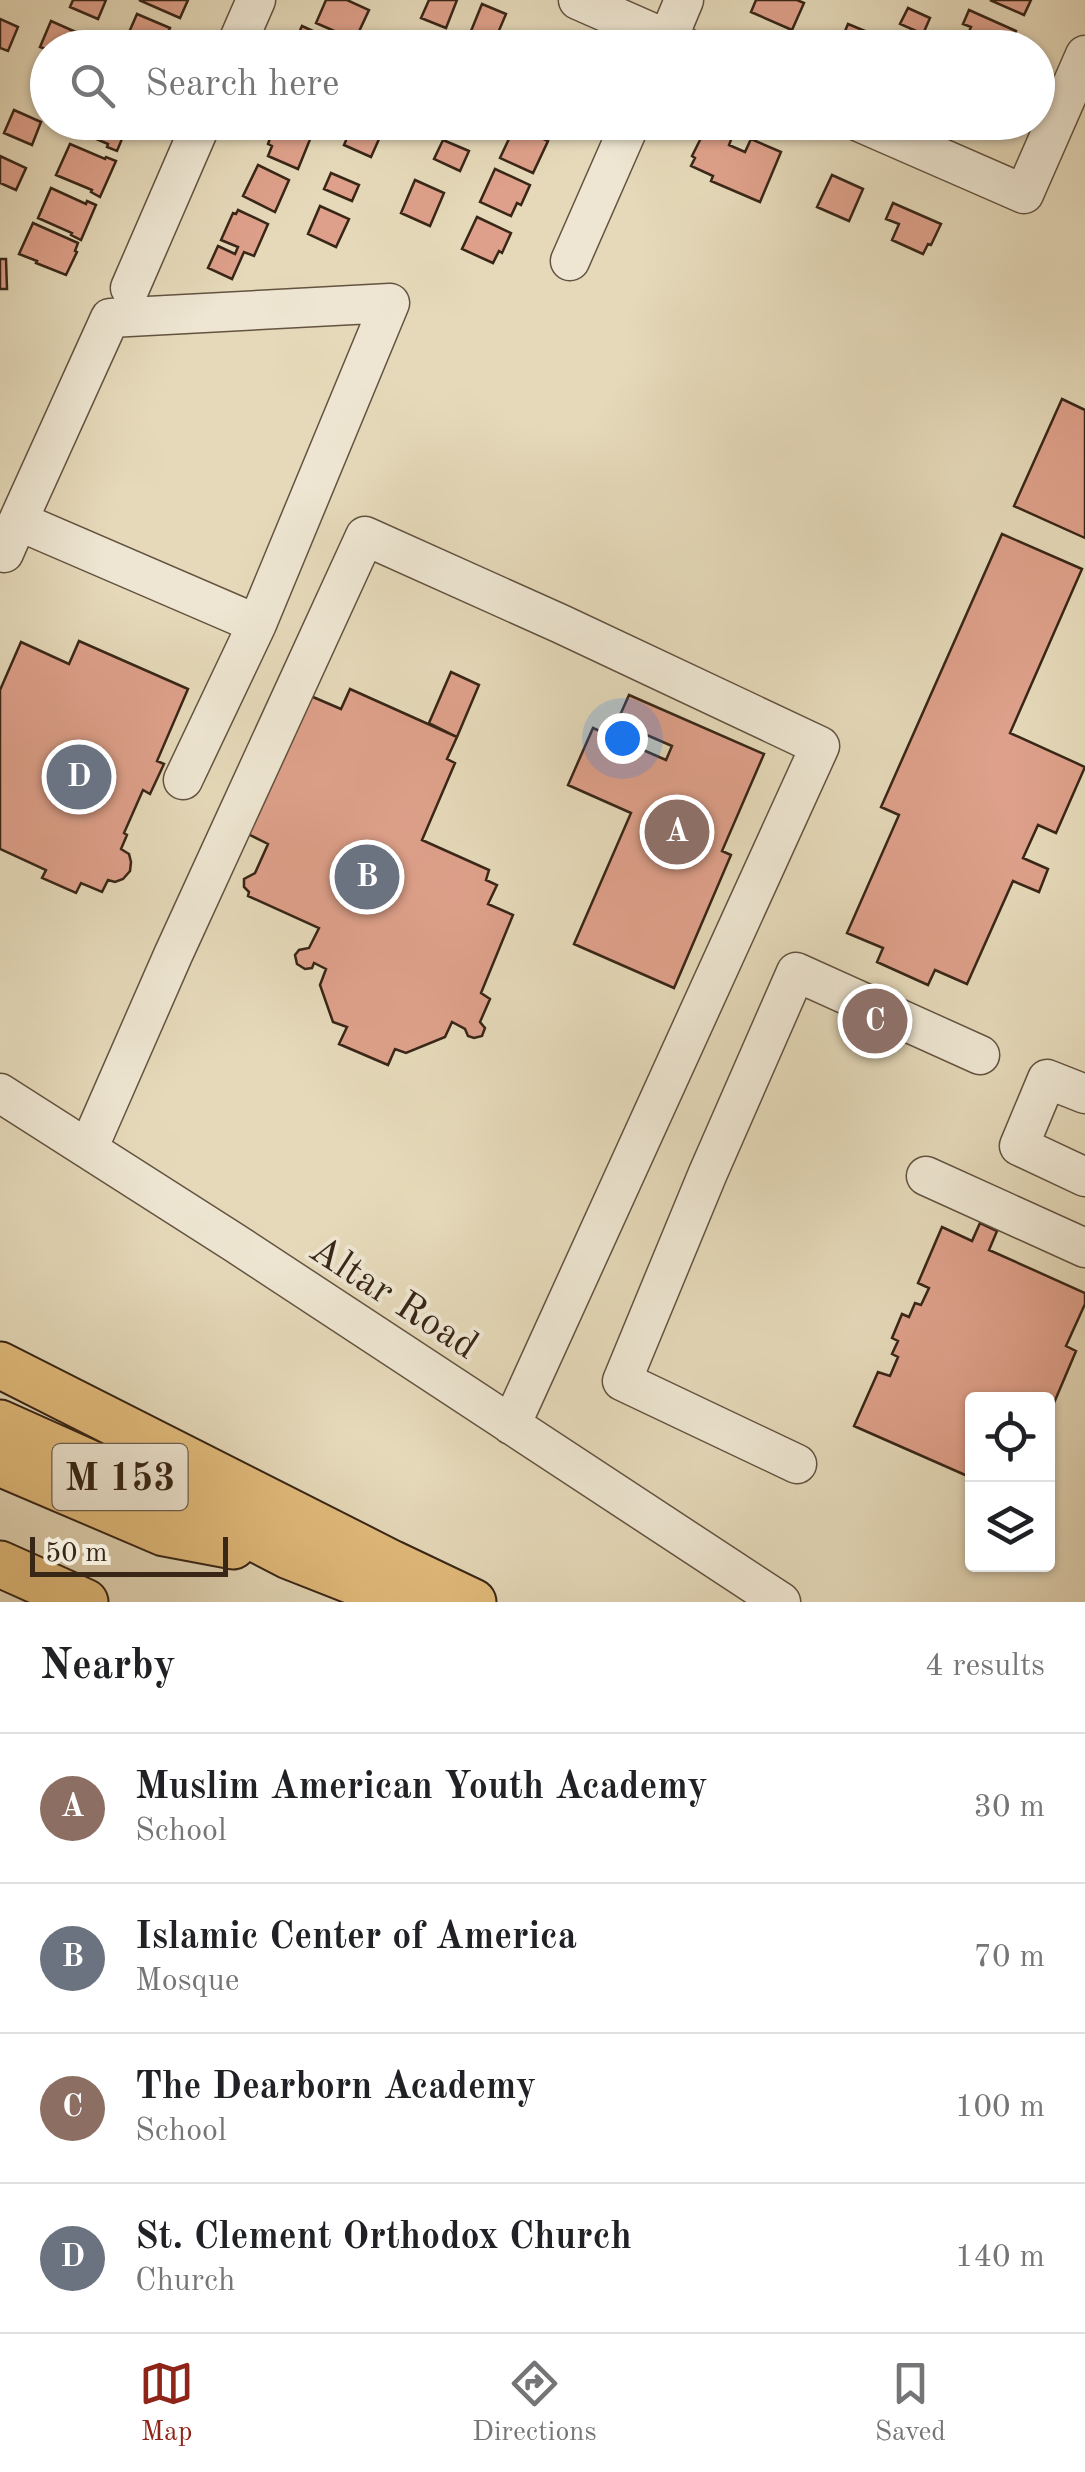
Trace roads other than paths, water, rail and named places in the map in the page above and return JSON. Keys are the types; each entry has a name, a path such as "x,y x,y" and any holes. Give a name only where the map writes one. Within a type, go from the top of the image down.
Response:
{"main road":[{"path":"0,1365 473,1602"},
{"path":"0,1378 128,1450 239,1530"},
{"name":"M 153","path":"0,1424 289,1556 406,1602"},
{"path":"0,1464 164,1533 289,1556"},
{"path":"0,1564 85,1602"}],"street":[{"path":"243,30 256,0"},
{"path":"578,0 641,30"},
{"path":"677,30 684,0"},
{"path":"1055,123 1085,55"},
{"path":"130,288 194,140"},
{"path":"570,261 623,140"},
{"path":"900,140 1024,194 1048,140"},
{"path":"183,780 256,624 390,303 110,318 11,537 256,624"},
{"path":"88,1149 172,955 364,536 820,746 511,1425"},
{"path":"797,1464 622,1381 796,972 980,1055"},
{"path":"1085,1094 1047,1078 1019,1146 1085,1177"},
{"name":"Altar Road","path":"0,1093 511,1425 734,1589 782,1602"},
{"path":"926,1176 1085,1248"}],"place":[{"name":"St. Clement Orthodox Church","path":"79,777"},
{"name":"Muslim American Youth Academy","path":"677,832"},
{"name":"Islamic Center of America","path":"367,877"},
{"name":"The Dearborn Academy","path":"875,1021"}]}
